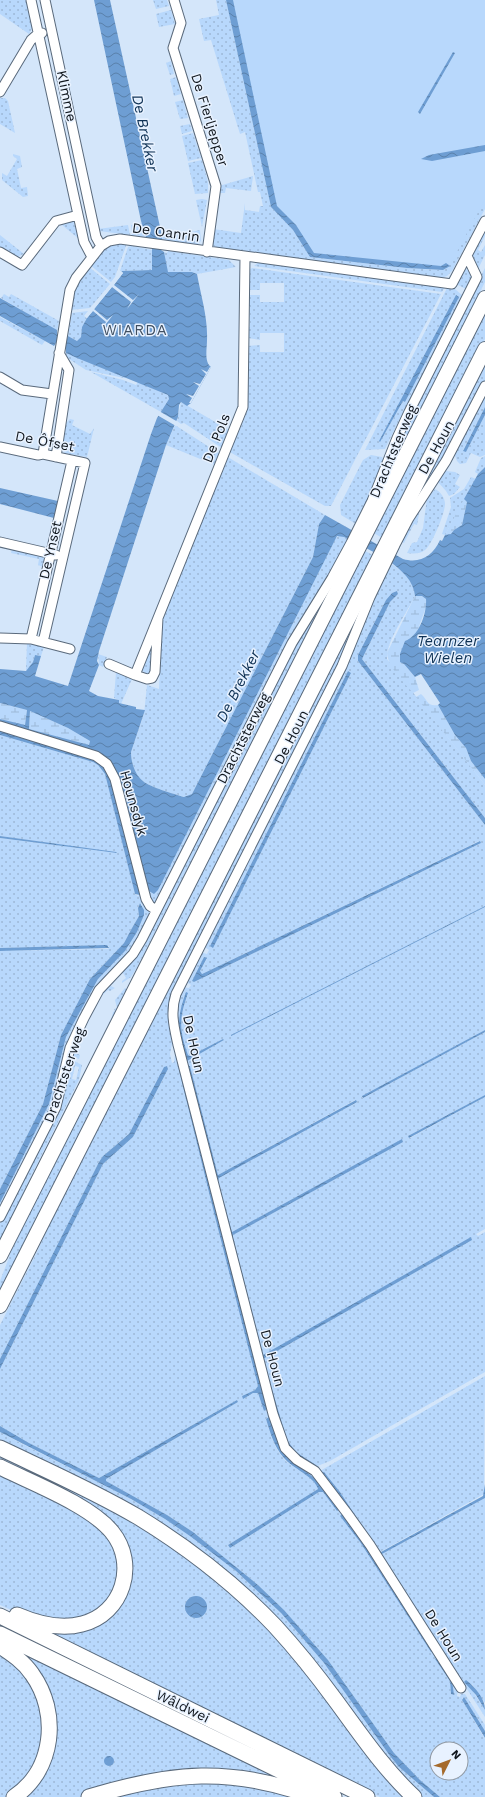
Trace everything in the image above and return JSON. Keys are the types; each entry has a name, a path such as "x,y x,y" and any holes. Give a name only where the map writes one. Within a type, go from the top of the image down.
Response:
{"highway":[{"path":"0,1448 88,1490 138,1517 189,1552 223,1578 275,1627 313,1671 384,1766 414,1797"},
{"path":"0,1467 62,1497 102,1522 113,1533 121,1546 126,1572 122,1590 113,1604 103,1614 84,1624 74,1626 52,1626 35,1622 0,1608"},
{"name":"Wâldwei","path":"0,1616 367,1797"},
{"name":"Wâldwei","path":"0,1634 334,1797"},
{"path":"0,1646 19,1660 32,1674 41,1689 49,1713 50,1736 43,1761 28,1784 14,1797"},
{"path":"89,1797 142,1782 166,1778 210,1775 258,1780 314,1797"}],"main road":[{"name":"Drachtsterweg","path":"0,1256 355,545 485,298"},
{"path":"0,1306 382,561 485,349"}],"street":[{"name":"Klimme","path":"31,0 84,242 92,257"},
{"name":"Klimme","path":"45,0 96,237 101,246"},
{"name":"De Fierljepper","path":"174,0 181,23 173,48 216,186 207,252"},
{"path":"0,92 31,40 38,34 52,30"},
{"path":"74,199 87,196"},
{"path":"0,252 22,265 56,221 78,215"},
{"path":"467,256 485,221"},
{"name":"De Oanrin","path":"101,246 114,239 448,284 452,284 467,256"},
{"path":"43,454 70,290 76,278 101,246"},
{"name":"Drachtsterweg","path":"364,528 372,501 391,451 477,277 467,256"},
{"name":"De Pols","path":"135,675 243,407 245,257"},
{"path":"56,457 69,370 60,348"},
{"path":"0,377 22,390 52,394"},
{"name":"De Houn","path":"391,543 446,462 485,386"},
{"name":"De Ôfset","path":"0,447 85,463"},
{"name":"De Ynset","path":"31,639 72,461"},
{"name":"De Ynset","path":"43,642 85,463"},
{"path":"0,542 63,557"},
{"name":"Drachtsterweg","path":"0,1218 56,1106 70,1048 84,1018 99,990 138,947 292,643 332,578 355,545"},
{"name":"De Houn","path":"382,561 370,598 342,666 176,994 172,1018 256,1353 282,1442 292,1456 315,1472 347,1513 411,1609 461,1688"},
{"name":"De Pols","path":"109,664 147,680 154,675 158,618"},
{"path":"0,638 31,639 70,649"},
{"name":"Hounsdyk","path":"0,726 90,754 107,764 115,779 146,899 150,906 156,910"}],"green space":[{"path":"0,0 27,0 33,27 29,34 0,14"},
{"path":"153,0 167,0 169,6 156,9"},
{"path":"216,0 226,0 271,207 293,230 310,257 407,268 438,270 446,269 446,263 485,151 485,209 452,271 447,276 438,279 216,249 211,243 213,229 241,233 245,203 245,210 259,212 260,206 263,206 260,192 258,192 245,132 240,134 211,40 204,41 199,19 219,15"},
{"path":"230,0 485,0 485,199 451,263 442,269 313,256 295,228 274,207"},
{"path":"171,10 175,24 159,27 156,14"},
{"path":"171,61 174,74 170,75 166,63"},
{"path":"176,77 181,94 174,96 170,79"},
{"path":"0,98 5,98 8,101 15,133 0,124"},
{"path":"183,100 188,118 180,119 175,102"},
{"path":"190,124 192,131 182,134 180,126"},
{"path":"193,133 201,158 188,161 182,136"},
{"path":"13,154 20,156 22,167 17,169 21,188 27,187 28,196 23,197 2,180 2,173 7,176 17,159 13,156"},
{"path":"202,160 208,182 208,193 195,194 188,163"},
{"path":"253,176 251,191 226,188 225,193 219,193 219,186"},
{"path":"196,200 207,200 202,227"},
{"path":"73,220 79,239 62,225"},
{"path":"142,223 146,237 132,235 131,225"},
{"path":"128,225 130,235 99,231 98,229"},
{"path":"485,228 485,236 478,250 481,252 485,245 485,255 478,269 472,253"},
{"path":"200,230 201,241 195,246 174,243 162,239 162,236 167,235 168,237"},
{"path":"0,235 24,254 17,257 0,247"},
{"path":"111,243 127,243 115,277 111,282 90,265 103,249"},
{"path":"131,246 152,250 152,270 120,271 128,247"},
{"path":"168,251 229,260 236,267 197,274 192,272 167,272 164,252 167,253"},
{"path":"259,262 445,287 442,292 254,266"},
{"path":"89,267 110,284 90,308 70,310 74,289"},
{"path":"252,268 441,294 331,506 325,506 228,451 235,435 237,436 245,417 243,415 247,379 249,379 249,358 247,358 248,346 260,345 260,352 284,352 284,333 260,333 260,340 248,338 247,327 250,327 250,306 247,306 249,295 260,295 260,302 284,302 284,283 260,283 260,290 251,290 248,288 247,272"},
{"path":"485,268 485,282 374,503 391,458"},
{"path":"464,269 469,270 472,280 466,289 458,285 457,282"},
{"path":"447,288 455,289 463,296 406,411 404,410 385,449 365,450","holes":["456,295 405,402 403,401 380,442"]},
{"path":"4,294 9,297 11,294 59,321 57,331 1,298"},
{"path":"485,309 485,339 384,539 372,532"},
{"path":"88,311 84,316 87,318 82,327 81,337 77,341 68,336 72,313"},
{"path":"0,317 45,341 42,345 0,321"},
{"path":"66,353 125,377 86,370 66,357"},
{"path":"485,358 485,381 433,478 411,504"},
{"path":"91,372 136,385 138,382 168,395 169,399 161,412"},
{"path":"485,391 485,407 463,450 466,452 485,415 485,455 480,457 471,453 466,463 460,464 454,453"},
{"path":"181,402 229,430 222,448 184,423 181,424 177,421"},
{"path":"70,419 74,420 72,425 90,434 94,428 87,457 65,453 62,450 66,423"},
{"path":"175,425 220,454 215,465 166,445"},
{"path":"371,455 382,457 384,462 369,499 356,524 341,515 340,505 363,460"},
{"path":"226,456 325,515 319,524 313,557 192,794 185,797 156,788 143,781 134,768 131,752 144,714 147,685 159,689 163,612 166,611 173,593 171,592 174,584 177,585 184,567 182,566 185,558 187,559 194,541 192,540 195,532 198,532 205,515 203,514 206,506 208,506 215,489 213,488 224,469 222,468"},
{"path":"485,456 485,467 478,474 475,472 481,458"},
{"path":"446,471 455,472 460,475 455,484 460,487 454,494 449,496 438,482 438,479"},
{"path":"471,477 476,479 445,535 442,534 451,507 450,498 464,489"},
{"path":"435,489 442,495 445,504 438,528 425,550 412,554 407,553 412,543 417,542 423,528 427,498"},
{"path":"464,499 467,502 462,525 454,530 451,535 445,535"},
{"path":"417,510 419,514 417,525 414,524 404,543 400,541"},
{"path":"339,535 349,539 157,901 152,903 112,769 101,754 111,762 127,801 130,813 171,864 335,539"},
{"path":"12,549 45,557 43,567 38,565 39,559 11,553"},
{"path":"363,550 375,556 0,1296 0,1281 27,1210"},
{"path":"383,561 384,562 370,590 340,665 174,993 170,1010 174,1034 170,1054 172,1063 174,1062 175,1054 180,1057 259,1368 281,1443 291,1457 313,1473 324,1484 368,1546 451,1674 456,1682 458,1691 457,1696 460,1697 461,1694 465,1694 485,1725 485,1731 463,1697 462,1700 485,1739 485,1797 440,1797 420,1780 394,1753 328,1660 284,1610 258,1585 193,1532 167,1515 106,1481 106,1479 238,1402 237,1400 99,1478 29,1443 0,1426 0,1369 103,1164 133,1137 168,1069 167,1066 164,1067 129,1134 103,1156 99,1162 0,1359 0,1325 38,1250 70,1177","holes":["177,1062 179,1063 182,1074 267,1409 264,1411 258,1393 253,1393 243,1398 242,1396 255,1390 258,1386","269,1418 281,1450 289,1459 317,1480 339,1510 337,1511 323,1492 319,1492 230,1548 228,1545 318,1489 313,1481 284,1459 281,1455 273,1440 266,1419","342,1514 362,1541 432,1652 352,1530 340,1516","437,1658 452,1680 453,1695 451,1694 450,1681 435,1659"]},
{"path":"390,563 407,576 410,581 415,596 393,636 387,659 485,785 485,818 362,659 390,602 398,594 397,591 392,593 386,600 358,655 358,661 485,825 485,906 231,1035 485,907 485,1030 362,1097 363,1098 485,1032 485,1095 408,1136 410,1138 485,1097 485,1229 476,1234 478,1236 485,1232 485,1372 330,1461 315,1467 306,1465 292,1454 283,1439 274,1413 175,1025 174,1015 182,987 189,988 191,985 185,981 200,952 207,954 209,950 203,946 345,667 380,581","holes":["348,671 351,673 213,947 210,946","479,841 481,843 194,982 192,981 204,957 207,959 200,971 202,974","186,993 188,994 183,1010 181,1024 188,1055 190,1056 223,1039 224,1040 187,1060 181,1042 179,1026","190,1066 218,1175 355,1100 356,1101 219,1178 218,1182 232,1232 401,1140 403,1141 233,1235 263,1356 471,1238 472,1239 263,1359 287,1440 296,1452 316,1465 305,1461 295,1454 289,1448 281,1433 259,1353 188,1067"]},
{"path":"343,565 229,794 188,867 136,969 131,977 122,983 122,981 126,978 123,973 116,977 113,984 110,983 132,959 300,634"},
{"path":"415,596 422,596 426,599 426,607 417,632 409,639 404,664 415,677 419,690 413,693 393,669 387,653"},
{"path":"27,642 44,647 41,656 35,655 33,662 26,671"},
{"path":"151,646 153,647 151,672 146,674 141,669"},
{"path":"98,654 107,657 103,667 99,665"},
{"path":"116,672 132,679 121,704 118,703 119,700 114,698"},
{"path":"421,694 430,704 438,705 455,735 466,748 471,761 485,779 485,785 416,697"},
{"path":"0,703 27,710 25,725 23,726 0,719"},
{"path":"30,711 68,728 90,741 89,746 29,729"},
{"path":"0,728 88,755 103,762 110,771 140,885 150,914 135,945 102,980 82,1016 69,1043 54,1105 0,1211 0,1203 49,1104 66,1037 98,979 125,951 137,932 144,915 142,904 140,903 138,907 139,916 124,943 90,979 61,1035 43,1104 0,1189 0,951 108,949 109,946 0,948 0,838 117,853 0,836 0,735 93,762 98,765 105,774 135,894 138,896 140,894 111,779 103,766 90,757 46,745 0,730"},
{"path":"110,983 109,985 115,988 110,991 108,990 99,998 101,993"},
{"path":"125,988 130,991 89,1066 113,1012 115,1011 114,1009 117,1008 115,1000"},
{"path":"99,1000 78,1041 79,1043 75,1052 80,1055 79,1059 76,1058 74,1061 82,1065 79,1080 28,1182 0,1244 0,1224 56,1113 73,1050","holes":["75,1066 79,1067 76,1080 72,1079"]},
{"path":"485,1376 484,1494 380,1552 379,1555 485,1498 485,1703 472,1684 470,1687 485,1710 485,1717 467,1689 462,1686 320,1471","holes":["324,1472 340,1492 374,1544"]},
{"path":"0,1432 145,1507 187,1534 230,1566 270,1602 306,1641 340,1685 399,1767 434,1797 421,1797 408,1785 249,1592 0,1442"},
{"path":"0,1453 151,1530 252,1608 408,1797 380,1797 33,1626 107,1614 125,1545 0,1462"},
{"path":"0,1472 102,1526 121,1558 113,1599 80,1622 20,1614 0,1605"},
{"path":"1,1642 187,1734 281,1777 278,1782 127,1783 80,1797 18,1797 36,1779 48,1699"},
{"path":"0,1649 20,1665 46,1714 39,1760 16,1790 7,1797 0,1797"},
{"path":"210,1778 305,1797 99,1797"}],"water":[{"name":"Tearnzer Wielen","path":"94,0 110,0 162,236 162,239 159,239 161,250 164,252 168,272 192,272 197,274 204,307 207,332 207,362 211,367 191,403 187,406 181,402 179,405 178,417 166,445 99,651 97,661 99,665 89,691 98,696 119,700 119,703 136,707 136,709 145,710 131,752 136,772 146,783 156,788 184,797 192,794 313,557 319,524 325,515 403,559 420,559 430,554 440,540 442,541 445,535 451,534 462,525 467,502 464,499 478,474 485,467 485,779 471,761 466,748 455,735 438,705 440,703 421,674 415,677 404,664 400,662 400,654 405,641 414,634 421,623 425,611 426,599 422,596 415,596 412,586 406,576 387,560 344,537 337,536 158,890 154,894 149,891 144,880 127,801 111,762 101,754 0,723 0,719 25,725 27,710 0,703 0,669 26,671 33,662 35,655 41,656 35,676 68,686 151,434 157,418 169,399 168,395 66,353 66,348 56,343 54,346 0,316 0,298 57,330 57,334 67,339 68,336 77,341 81,337 82,327 87,318 123,273 121,271 152,270 152,249 150,238 146,237 141,221","holes":["30,711 68,728 90,741 89,745 29,729"]},
{"path":"226,0 233,0 277,206 296,225 314,253 441,266 446,263 450,266 443,270 407,268 310,257 293,230 271,207"},
{"path":"453,52 455,53 420,114 418,112"},
{"path":"485,145 485,151 432,161 421,159 429,155"},
{"path":"456,295 459,297 405,402 403,401 380,442 379,441"},
{"path":"485,407 485,415 466,452 463,451"},
{"path":"0,488 58,501 54,518 0,504"},
{"path":"397,591 398,594 390,602 362,659 485,818 485,825 358,661 358,655 386,600 392,593"},
{"path":"348,671 351,673 213,948 210,946"},
{"path":"0,730 90,757 104,767 111,779 140,895 135,894 105,774 98,765 93,762 0,735"},
{"path":"0,836 116,852 117,853 0,838"},
{"path":"480,841 481,843 194,982 192,981 204,957 207,958 200,971 202,974"},
{"path":"140,903 144,910 144,915 137,932 125,951 98,979 66,1037 49,1104 0,1203 0,1189 43,1104 61,1035 90,979 124,943 139,916 138,908"},
{"path":"485,907 231,1036 231,1035"},
{"path":"107,945 109,948 0,951 0,948"},
{"path":"186,992 188,993 181,1024 188,1055 190,1056 223,1039 224,1040 187,1061 181,1043 179,1026 179,1019"},
{"path":"485,1030 485,1032 363,1098 362,1096"},
{"path":"177,1062 189,1101 267,1409 264,1411 258,1393 253,1393 243,1399 242,1396 255,1390 258,1386"},
{"path":"167,1066 168,1069 133,1137 103,1164 0,1369 0,1359 99,1162 103,1156 129,1134 164,1067"},
{"path":"188,1066 190,1066 218,1175 356,1100 357,1102 219,1178 218,1182 232,1232 402,1139 403,1142 233,1235 263,1355 471,1237 472,1240 263,1359 287,1440 296,1452 316,1465 305,1461 295,1454 289,1448 281,1433 259,1353"},
{"path":"485,1095 485,1097 409,1138 408,1136"},
{"path":"237,1400 238,1402 106,1479 106,1481 167,1515 193,1532 258,1585 284,1610 328,1660 394,1753 420,1780 440,1797 434,1797 399,1767 324,1663 281,1613 236,1571 165,1519 131,1499 0,1432 0,1426 29,1443 99,1478"},
{"path":"269,1417 281,1450 289,1459 317,1480 339,1510 337,1511 323,1492 319,1492 230,1548 228,1545 318,1489 313,1480 288,1462 281,1454 269,1429 266,1419"},
{"path":"324,1472 340,1492 374,1544 322,1473"},
{"path":"485,1484 485,1498 380,1555 377,1551 378,1550 381,1552 483,1496"},
{"path":"342,1514 362,1541 433,1651 431,1652 360,1542 340,1516"},
{"path":"196,1596 204,1599 207,1607 204,1615 196,1618 188,1615 185,1607 188,1599"},
{"path":"437,1658 452,1680 454,1695 451,1694 450,1681 435,1659"},
{"path":"466,1680 479,1693 485,1706 485,1710 476,1695 464,1682"},
{"path":"464,1697 485,1731 485,1738 462,1700"},
{"path":"107,1756 111,1756 113,1757 113,1765 107,1766 104,1763 104,1759"}],"pier":[{"path":"121,271 123,273 114,285 133,300 139,294 127,309 131,302 112,287 94,309 107,320 113,315 102,329 106,322 93,311 87,318 85,317"},
{"path":"210,367 191,403 189,403 192,398 186,394 193,396 199,386 193,382 200,384 206,374 201,369 207,372"},
{"path":"159,411 178,422 176,426 157,415"}],"district":[{"name":"WIARDA","path":"135,330"}],"water label":[{"name":"De Brekker","path":"145,133"},
{"name":"De Brekker","path":"238,686"}]}
